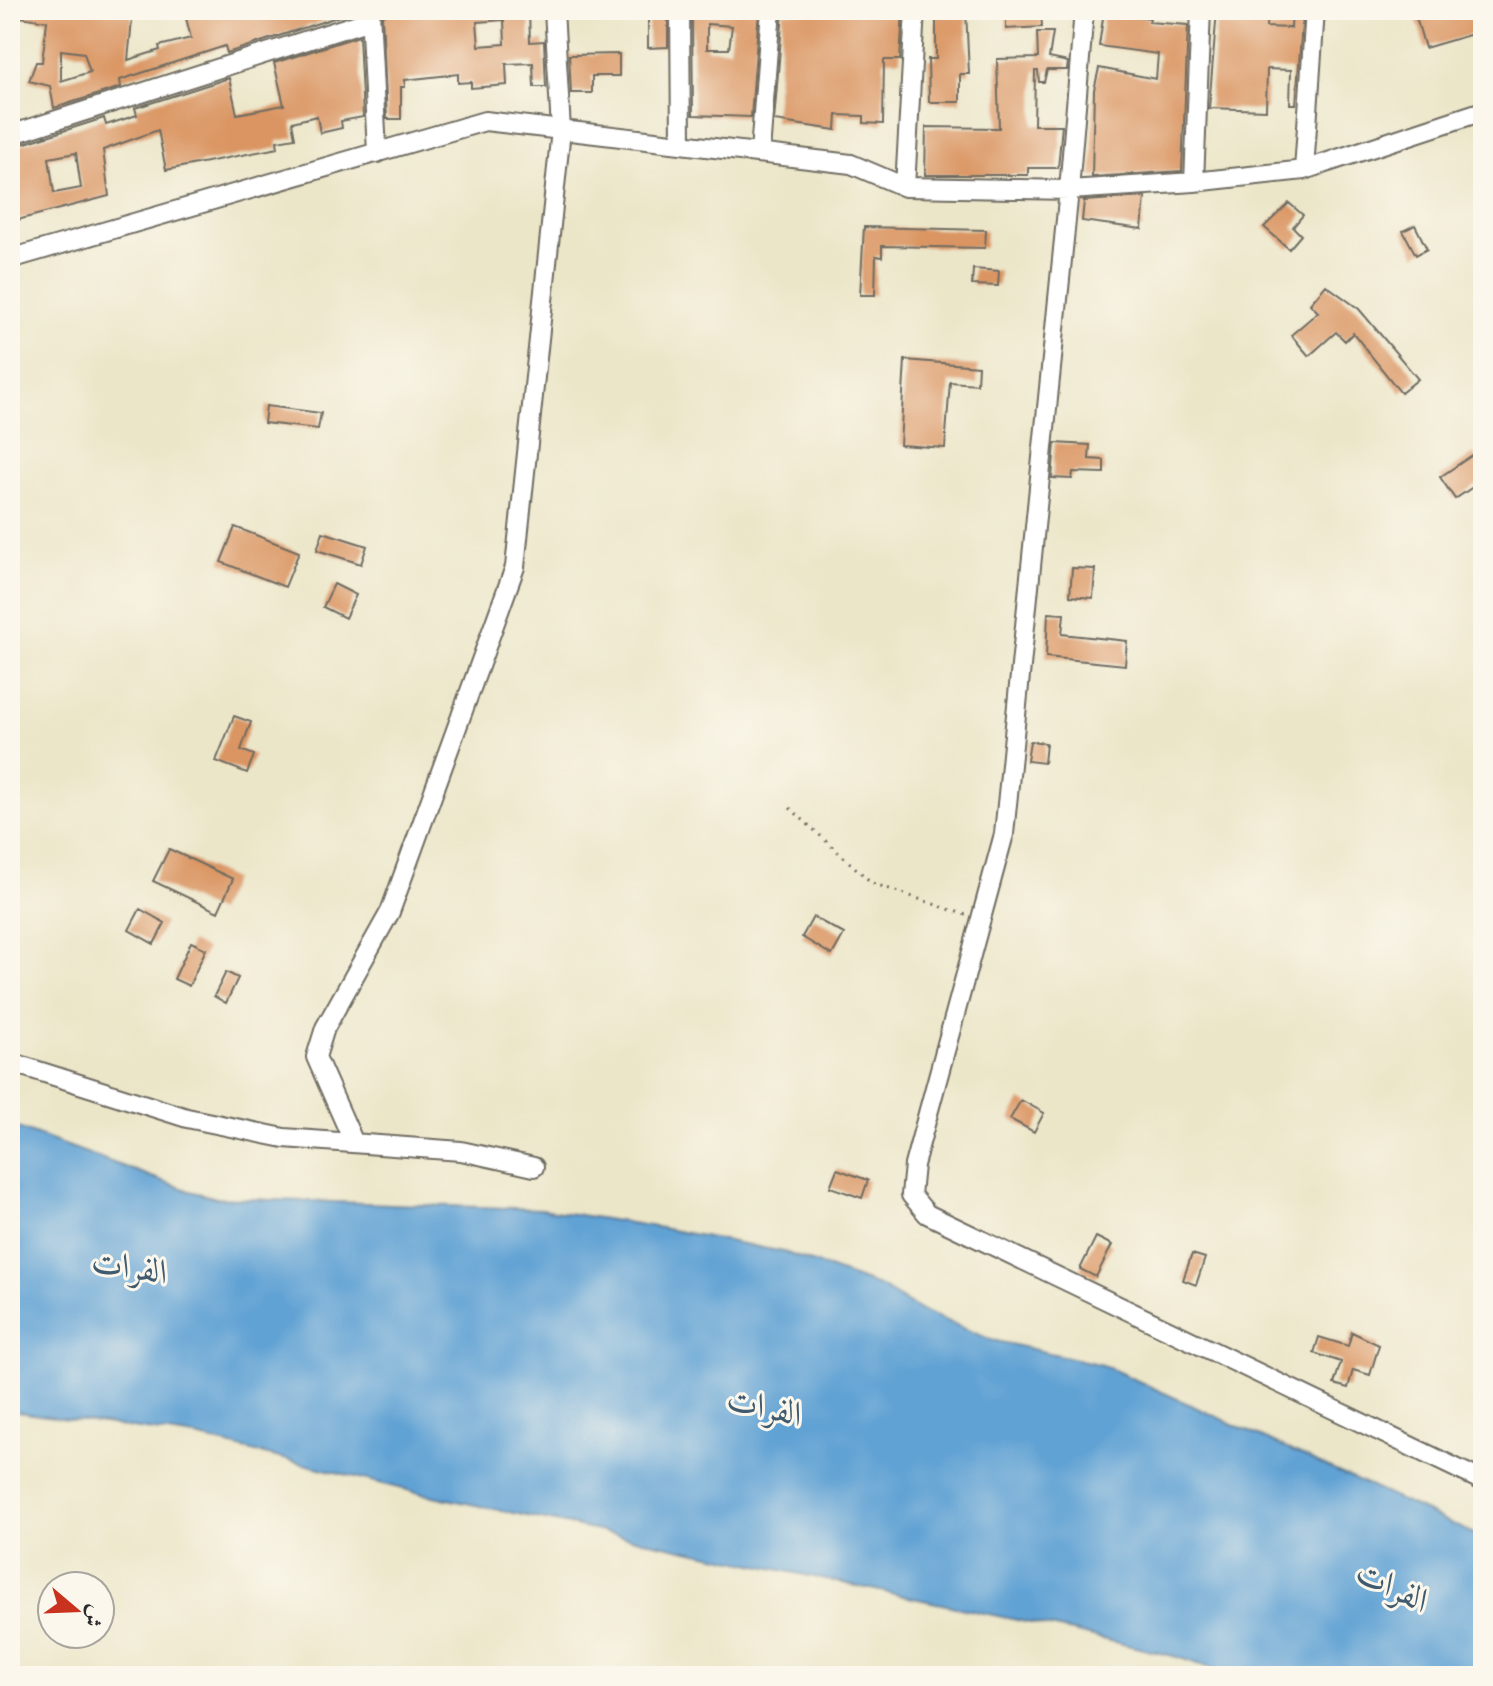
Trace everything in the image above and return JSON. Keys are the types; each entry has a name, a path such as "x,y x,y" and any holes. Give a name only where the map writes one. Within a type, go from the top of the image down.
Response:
{"street":[{"path":"354,1143 316,1057 325,1028 390,912 515,567 561,130 554,10"},
{"path":"680,10 681,144"},
{"path":"760,152 771,10"},
{"path":"905,187 915,10"},
{"path":"1084,10 1069,190 1004,834 914,1165 911,1195 927,1214 1483,1481"},
{"path":"1194,182 1201,10"},
{"path":"1304,170 1315,10"},
{"path":"10,135 370,15 377,153"},
{"path":"10,259 485,121 851,164 905,187 1069,190 1194,182 1304,170 1483,111"},
{"path":"10,1062 187,1118 284,1138 461,1151 534,1167"}],"path":[{"path":"790,808 872,883 981,919"}],"water":[{"name":"الفرات","path":"10,1125 217,1198 542,1209 784,1252 881,1287 920,1310 992,1340 1103,1365 1483,1538 1483,1676 1234,1676 1177,1657 1068,1631 419,1493 196,1437 10,1411"}],"building":[{"path":"21,10 133,10 128,60 160,50 159,46 191,38 184,10 358,10 227,53 225,46 120,80 121,87 54,108 50,86 29,81 36,62 42,62 47,21 20,17","holes":["61,50 84,53 90,72 61,81"]},
{"path":"408,10 529,10 530,42 544,41 546,87 534,87 533,63 506,64 507,85 471,88 471,82 458,83 458,74 405,80 405,87 401,87 401,119 387,119 382,15","holes":["504,20 505,44 479,46 477,22"]},
{"path":"664,10 668,10 668,47 648,48 648,16 664,15"},
{"path":"692,10 759,10 751,117 693,115","holes":["707,24 732,26 729,49 707,49"]},
{"path":"903,10 900,60 884,60 883,124 864,123 864,116 837,115 836,130 774,121 783,12"},
{"path":"936,10 966,10 969,74 960,74 960,102 929,102 928,59 936,59"},
{"path":"1006,10 1041,10 1042,27 1006,29"},
{"path":"1217,10 1267,10 1266,27 1291,28 1292,10 1303,10 1296,104 1290,104 1291,70 1267,69 1266,110 1209,108"},
{"path":"1414,10 1483,10 1483,31 1425,48"},
{"path":"1104,11 1150,18 1149,22 1188,25 1182,171 1092,177 1094,90 1099,68 1156,79 1158,54 1099,46"},
{"path":"1037,32 1053,32 1049,58 1068,62 1067,70 1047,70 1044,82 1039,82 1038,71 1035,71 1034,125 1062,125 1058,168 1028,168 1028,175 925,175 926,127 999,128 997,59 1038,58"},
{"path":"359,36 363,117 341,121 342,128 320,133 317,116 292,122 295,138 277,141 278,148 166,170 158,130 103,150 109,196 10,222 10,157 17,155 16,146 104,118 106,125 137,115 135,108 229,78 237,114 284,105 274,63","holes":["76,153 81,188 54,193 49,158"]},
{"path":"619,54 619,76 592,76 592,93 571,93 569,55"},
{"path":"1145,197 1142,229 1082,221 1084,201"},
{"path":"1289,203 1303,215 1293,227 1301,235 1289,249 1264,227"},
{"path":"1415,225 1427,249 1416,255 1403,231"},
{"path":"864,227 986,230 985,248 882,246 882,257 876,256 875,295 860,295"},
{"path":"973,269 999,271 998,286 972,285"},
{"path":"1326,285 1359,309 1418,379 1401,393 1353,333 1345,341 1336,332 1309,356 1291,335 1318,312 1310,304"},
{"path":"905,360 978,366 977,384 950,382 945,448 900,445"},
{"path":"266,406 321,413 318,429 264,423"},
{"path":"1055,443 1090,445 1089,459 1104,460 1104,473 1073,472 1072,479 1052,478"},
{"path":"1474,454 1483,467 1483,480 1455,499 1440,477"},
{"path":"235,527 299,552 285,587 221,562"},
{"path":"323,532 367,546 361,564 317,550"},
{"path":"1072,568 1095,569 1093,598 1070,596"},
{"path":"334,584 356,595 345,618 323,607"},
{"path":"1048,613 1064,614 1062,634 1127,641 1125,665 1046,657"},
{"path":"234,716 251,722 241,750 254,755 247,773 216,761"},
{"path":"1030,741 1046,743 1044,763 1027,761"},
{"path":"169,849 233,879 218,912 153,881"},
{"path":"140,909 165,923 154,944 129,930"},
{"path":"813,917 844,934 832,955 802,937"},
{"path":"191,942 206,949 189,986 174,979"},
{"path":"226,972 238,978 226,1003 214,996"},
{"path":"1021,1100 1044,1113 1034,1132 1010,1119"},
{"path":"837,1169 868,1180 862,1198 830,1187"},
{"path":"1096,1237 1112,1245 1096,1277 1080,1269"},
{"path":"1192,1254 1205,1258 1196,1285 1183,1280"},
{"path":"1352,1332 1379,1345 1370,1375 1353,1370 1348,1388 1334,1384 1341,1362 1314,1353 1319,1337 1348,1346"}]}
